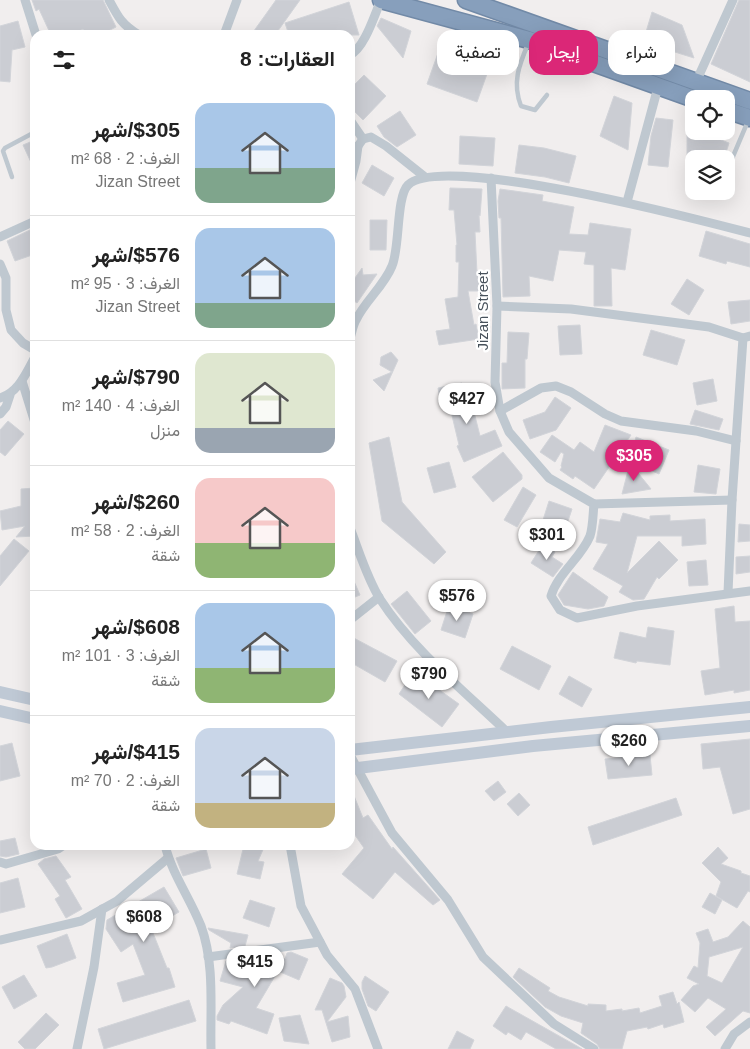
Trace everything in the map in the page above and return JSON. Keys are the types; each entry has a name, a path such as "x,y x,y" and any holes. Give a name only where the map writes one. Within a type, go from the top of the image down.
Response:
{"highway":[{"path":"381,0 529,40"},
{"path":"466,0 497,5 696,82 750,112"},
{"path":"598,65 685,96"},
{"path":"735,111 750,112"}],"street":[{"path":"25,0 34,30"},
{"path":"109,0 119,19 131,30"},
{"path":"226,30 236,0"},
{"path":"233,11 245,0"},
{"path":"355,52 381,0"},
{"path":"696,82 733,0"},
{"path":"627,202 658,86"},
{"path":"355,168 357,144 371,138 386,146 425,178"},
{"path":"355,323 392,266 399,230 402,197 408,185 433,176 491,178 627,202 750,234"},
{"name":"Jizan Street","path":"491,178 497,306 495,382 500,411 509,432 549,478 594,504"},
{"path":"0,236 30,223"},
{"path":"0,264 6,278 6,310 11,330 30,347"},
{"path":"497,306 580,310 709,327 746,337 736,441 728,593"},
{"path":"0,414 6,407 10,395 22,381 30,366"},
{"path":"22,381 30,407"},
{"path":"500,411 541,388 556,386 571,392 605,414 622,421 696,431 736,441"},
{"path":"0,398 10,395"},
{"path":"732,500 594,504 590,535 569,567 554,585 551,596 560,610 577,618 637,606 750,591"},
{"path":"355,540 379,597 416,644 507,732"},
{"path":"355,616 379,597"},
{"path":"0,692 30,699"},
{"path":"355,749 750,707"},
{"path":"0,711 30,718"},
{"path":"355,769 533,746 750,726"},
{"path":"355,771 392,833 448,900 483,957 554,1024 594,1049"},
{"path":"0,862 6,864 55,850"},
{"path":"166,850 168,858 201,927 208,957 211,1049"},
{"path":"291,850 301,906 327,954 354,989 378,1049"},
{"path":"0,940 81,921 117,901 168,858"},
{"path":"77,1049 94,967 102,909"},
{"path":"208,957 320,942"},
{"path":"725,1049 734,1034 750,1022"}],"lane":[{"path":"529,40 517,72 518,98 521,106 535,110 547,95"},
{"path":"735,150 750,112"},
{"path":"12,177 3,151 5,148 30,135"}],"building":[{"path":"32,0 103,0 116,27 110,30 49,30 39,9 36,11"},
{"path":"276,0 300,0 279,30 255,30"},
{"path":"739,0 750,0 750,82 711,64"},
{"path":"349,2 359,35 355,35 355,30 287,30 285,23"},
{"path":"652,12 682,25 694,58 675,52 675,30 647,30"},
{"path":"381,18 411,31 403,58 377,26"},
{"path":"18,21 25,47 12,50 10,82 0,81 0,26"},
{"path":"437,56 437,75 487,75 477,102 427,84"},
{"path":"364,75 386,96 363,120 355,112 355,84"},
{"path":"614,96 632,103 628,150 600,136"},
{"path":"400,111 416,135 397,147 384,137 377,126"},
{"path":"656,118 673,120 668,167 648,165 651,136"},
{"path":"460,136 495,138 493,166 459,164"},
{"path":"687,140 721,140 729,143 727,150 687,150"},
{"path":"30,142 30,160 23,145"},
{"path":"519,145 544,148 576,156 569,183 545,177 515,173"},
{"path":"372,165 394,178 384,196 362,183"},
{"path":"450,188 482,189 479,215 480,232 475,232 477,273 481,273 480,291 468,291 474,325 476,324 479,339 439,345 436,331 450,329 445,299 458,297 459,262 456,262 457,245 454,210 449,210"},
{"path":"500,189 543,195 542,201 574,207 569,234 588,235 590,223 631,229 625,270 611,268 612,306 594,306 594,265 584,264 586,252 559,250 553,281 529,276 530,296 503,297 501,218 499,218 498,201"},
{"path":"370,220 387,220 386,250 370,250"},
{"path":"30,230 30,256 15,261 7,241"},
{"path":"706,231 750,244 750,267 727,261 726,264 699,256"},
{"path":"362,268 363,275 377,274 357,303 355,302 355,278"},
{"path":"687,279 704,290 689,315 671,304"},
{"path":"750,300 750,321 731,324 728,302"},
{"path":"580,325 582,354 560,355 558,326"},
{"path":"651,330 685,340 677,365 643,355"},
{"path":"508,332 529,333 527,359 525,359 525,388 502,389 502,363 507,363"},
{"path":"391,352 398,360 384,391 373,380 392,372 380,365 381,357"},
{"path":"713,379 717,401 697,405 693,383"},
{"path":"462,383 469,413 474,412 480,436 495,430 502,446 464,462 457,446 459,445 449,403 441,405 438,388"},
{"path":"555,397 571,408 556,430 530,439 523,420 545,412"},
{"path":"695,410 723,419 719,430 690,424"},
{"path":"8,421 24,434 5,456 0,452 0,430"},
{"path":"605,425 631,435 594,489 575,476 573,479 560,470 564,454 561,452 555,462 540,452 552,435 574,450 580,442 594,452"},
{"path":"389,437 402,502 446,552 434,564 382,521 369,443"},
{"path":"636,437 669,450 659,474 630,461"},
{"path":"503,452 522,475 522,479 493,502 472,477"},
{"path":"449,462 456,487 434,493 427,468"},
{"path":"630,463 651,489 622,494"},
{"path":"698,465 720,469 716,494 694,492"},
{"path":"523,487 536,495 517,527 504,520"},
{"path":"30,488 30,536 16,537 25,526 2,530 0,511 21,506 21,489"},
{"path":"549,501 572,509 566,527 543,520"},
{"path":"623,513 650,520 650,516 670,515 670,521 705,519 706,544 682,546 682,536 637,536 627,573 659,541 678,560 659,579 657,577 644,599 633,600 619,592 623,586 593,569 608,544 596,542 600,519 620,522"},
{"path":"739,524 750,525 750,541 738,542"},
{"path":"14,539 29,551 0,586 0,556"},
{"path":"543,544 555,552 552,557 563,564 553,577 531,563"},
{"path":"750,556 750,572 736,574 736,557"},
{"path":"706,560 708,585 689,586 687,562"},
{"path":"573,572 608,597 604,606 588,609 564,605 558,595"},
{"path":"355,584 360,595 355,597"},
{"path":"407,591 431,621 415,634 391,604"},
{"path":"449,605 473,614 465,638 441,630"},
{"path":"734,606 735,622 750,621 750,690 734,693 734,690 705,695 701,671 720,668 715,609"},
{"path":"648,627 674,631 670,665 637,661 636,663 614,658 620,632 646,638"},
{"path":"355,639 397,661 385,682 355,665"},
{"path":"512,646 551,666 539,690 500,669"},
{"path":"412,674 431,684 459,704 442,727 399,694"},
{"path":"569,676 592,689 582,707 559,694"},
{"path":"750,739 750,809 733,814 720,767 703,769 701,744"},
{"path":"12,743 20,776 0,781 0,746"},
{"path":"650,755 652,775 608,779 605,759"},
{"path":"498,781 506,792 494,801 485,791"},
{"path":"519,793 530,805 518,816 507,804"},
{"path":"355,798 363,818 368,815 392,849 393,847 440,900 433,905 395,872 373,899 342,874 364,848 355,835"},
{"path":"676,798 682,815 593,845 588,827"},
{"path":"15,838 19,854 6,857 0,856 0,841"},
{"path":"718,847 728,858 721,864 750,876 750,892 748,891 737,908 716,896 721,882 702,863"},
{"path":"206,850 211,868 183,876 176,858"},
{"path":"243,850 263,850 258,861 264,862 260,879 237,874"},
{"path":"56,856 71,877 65,880 82,909 66,918 55,899 60,896 38,864 44,859"},
{"path":"18,878 25,907 0,913 0,883"},
{"path":"164,887 179,912 151,928 167,968 169,968 175,987 123,1002 117,983 145,975 133,944 121,952 106,929 107,920"},
{"path":"710,893 722,900 715,914 702,907"},
{"path":"250,900 275,908 269,927 243,918"},
{"path":"743,921 750,927 750,1013 743,1011 715,1036 706,1027 726,1009 708,998 695,1012 681,1000 693,986 699,984 687,978 694,966 698,968 700,943 696,933 708,929 713,942 728,937","holes":["743,947 722,983 707,976 709,957"]},
{"path":"208,928 248,935 245,946 230,948 231,943"},
{"path":"67,934 76,958 46,968 37,946"},
{"path":"291,952 308,959 299,980 278,971 256,1008 274,1014 267,1034 231,1021 229,1024 217,1020 223,1005 243,987 220,981 226,961 241,959 261,966 266,956 275,954 285,959 287,953"},
{"path":"519,968 550,988 548,991 559,997 588,1006 588,1004 606,1005 606,1011 639,1008 640,1013 662,1006 659,996 673,992 677,1004 679,1002 684,1022 664,1028 663,1024 648,1029 647,1027 627,1031 622,1049 600,1049 597,1044 581,1033 583,1023 561,1016 545,1007 513,977"},
{"path":"24,975 37,996 14,1009 2,987"},
{"path":"365,976 389,992 376,1011 368,1006 362,989 362,982"},
{"path":"330,978 342,983 346,997 327,1022 348,1016 350,1037 332,1042 322,1010 315,1010"},
{"path":"189,1000 196,1021 104,1049 98,1029"},
{"path":"506,1006 582,1049 556,1049 526,1032 521,1040 508,1032 506,1035 493,1026"},
{"path":"46,1013 59,1025 35,1049 25,1049 18,1042"},
{"path":"300,1015 309,1044 284,1041 279,1018"},
{"path":"457,1031 474,1040 470,1049 448,1049"}]}
